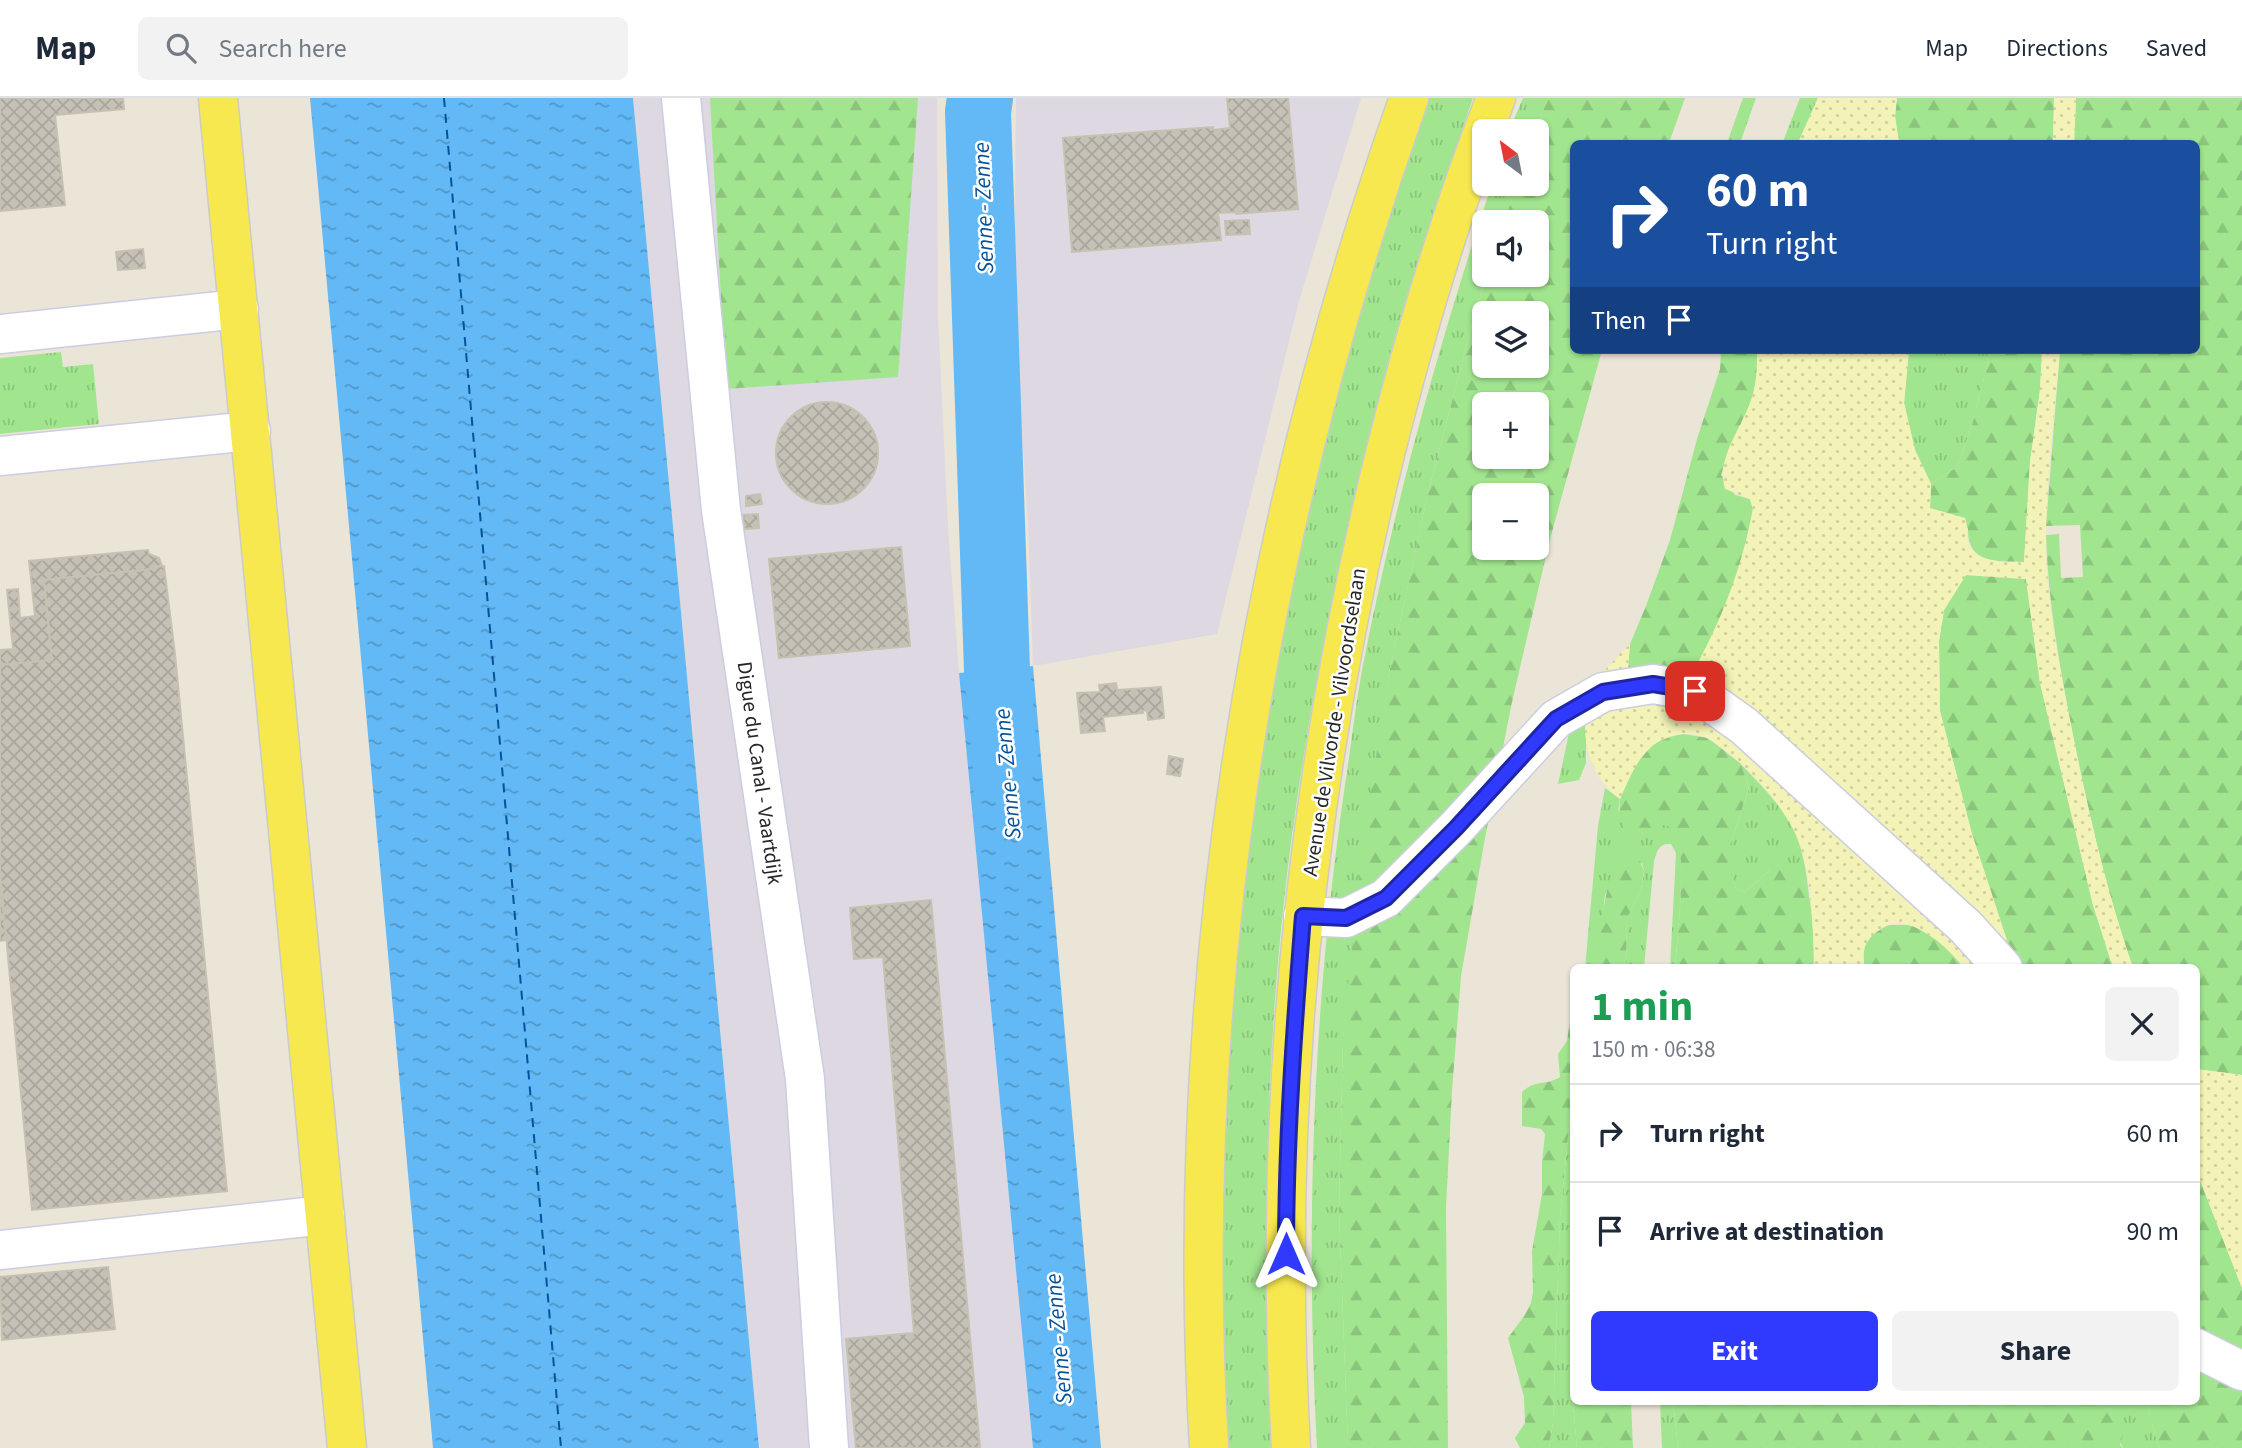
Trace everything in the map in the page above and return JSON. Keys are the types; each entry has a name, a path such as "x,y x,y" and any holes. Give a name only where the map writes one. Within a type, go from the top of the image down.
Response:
{"main road":[{"path":"218,98 347,1448"},
{"path":"1209,1448 1202,1279 1207,1095 1223,896 1241,753 1298,464 1348,279 1409,98"},
{"name":"Avenue de Vilvorde - Vilvoordselaan","path":"1291,1448 1286,1293 1286,1176 1303,916 1318,796 1341,652 1370,514 1404,378 1462,190 1496,98"}],"lane":[{"name":"Digue du Canal - Vaartdijk","path":"681,98 721,510 805,1079 830,1448"},
{"path":"0,334 239,309"},
{"path":"0,456 251,431"},
{"path":"1303,916 1346,918 1386,898 1456,828 1556,719 1603,692 1653,684 1695,691 1744,726 1966,927 1999,964"},
{"path":"0,1246 326,1215"},
{"path":"2200,1350 2242,1371"}],"shaded area":[{"path":"633,98 937,98 938,317 948,527 959,673 1033,1448 759,1448"},
{"path":"1016,98 1361,98 1299,301 1217,634 1033,666 1028,523 1014,314"}],"green space":[{"path":"710,98 918,98 898,377 726,389"},
{"path":"1427,98 1473,98 1394,339 1348,525 1317,678 1289,862 1273,1029 1267,1198 1268,1365 1272,1448 1226,1448 1220,1281 1223,1127 1239,912 1278,637 1344,360"},
{"path":"1523,98 1548,98 1540,119 1514,119"},
{"path":"1548,98 1685,98 1670,140 1570,140 1570,354 1601,354 1549,543 1549,483 1472,483 1472,560 1545,560 1512,702 1461,976 1446,1207 1448,1448 1348,1448 1339,1211 1343,1038 1361,855 1389,673 1428,493 1472,325 1472,378 1549,378 1549,301 1479,301 1483,287 1549,287 1549,210 1508,210 1513,196 1549,196 1549,119 1540,119"},
{"path":"1743,98 1756,98 1741,140 1728,140"},
{"path":"1800,98 1818,98 1799,140 1784,140"},
{"path":"1897,98 2054,98 2053,140 1899,140 1895,116"},
{"path":"2076,98 2242,98 2242,1075 2200,1070 2200,964 2132,964 2106,881 2073,735 2052,610 2046,535 2059,534 2061,578 2083,577 2080,525 2046,526 2060,354 2200,354 2200,140 2074,140"},
{"path":"1488,196 1513,196 1508,210 1484,210"},
{"path":"1472,247 1472,287 1483,287 1479,301 1472,301 1472,325 1428,493 1389,673 1343,1038 1339,1211 1348,1448 1317,1448 1312,1282 1314,1116 1325,950 1334,867 1362,670 1388,547"},
{"path":"61,352 63,367 93,364 99,424 0,434 0,358"},
{"path":"1721,354 1757,354 1757,379 1751,402 1729,450 1721,475 1735,495 1750,499 1753,509 1733,586 1712,635 1673,704 1660,707 1648,702 1627,682 1630,644 1670,540 1697,439 1720,369"},
{"path":"1909,354 1990,354 1972,425 1957,467 1931,484 1915,450 1904,403"},
{"path":"1990,354 2042,354 2040,390 2030,462 2024,562 1994,560 1978,554 1972,548 1968,528 1930,508 1931,484 1957,467 1972,425"},
{"path":"1966,575 2026,579 2040,683 2093,905 2112,964 2015,964 1972,834 1940,711 1939,641 1944,610"},
{"path":"1575,706 1586,708 1586,763 1579,780 1558,784"},
{"path":"1683,734 1708,738 1741,764 1749,788 1730,845 1730,872 1736,889 1745,892 1770,870 1783,866 1798,873 1808,890 1814,964 1675,964 1681,897 1679,842 1675,832 1666,825 1656,826 1638,838 1627,830 1621,820 1619,808 1621,795 1633,770 1649,749 1664,739"},
{"path":"1741,764 1777,804 1793,827 1803,856 1809,896 1804,880 1770,870 1745,892 1736,889 1730,872 1730,845 1749,788"},
{"path":"1605,788 1620,799 1618,810 1638,838 1651,828 1662,825 1672,827 1676,832 1681,877 1675,964 1670,964 1676,853 1671,844 1667,844 1661,846 1654,861 1644,964 1626,964 1627,919 1641,890 1644,871 1642,863 1605,894 1597,964 1585,964 1598,826"},
{"path":"1635,850 1644,871 1641,890 1627,919 1626,964 1597,964 1606,896 1620,854"},
{"path":"1889,925 1912,925 1944,944 1961,964 1864,964 1865,946 1876,933"},
{"path":"1570,1021 1570,1116 1560,1218 1553,1422 1549,1448 1520,1448 1515,1438 1525,1423 1524,1397 1508,1338 1524,1316 1533,1292 1532,1251 1542,1194 1545,1134 1541,1129 1522,1126 1522,1092 1532,1085 1560,1077 1558,1054 1567,1041"},
{"path":"1570,1116 1570,1405 1573,1405 1577,1448 1549,1448 1553,1422 1560,1218"},
{"path":"2200,1180 2242,1288 2242,1448 2159,1448 2147,1405 2200,1405"},
{"path":"1573,1405 1631,1405 1633,1448 1577,1448"},
{"path":"1660,1405 1673,1405 1678,1448 1662,1448"},
{"path":"1673,1405 2106,1405 2122,1418 2123,1435 2120,1445 2123,1448 1678,1448"},
{"path":"2103,1405 2147,1405 2159,1448 2123,1448"}],"sand":[{"path":"1818,98 1897,98 1895,116 1899,140 1799,140"},
{"path":"2054,98 2076,98 2074,140 2053,140"},
{"path":"1757,354 1909,354 1904,403 1915,450 1931,484 1930,508 1965,518 1968,541 1976,554 1991,560 2024,562 2030,462 2040,390 2042,354 2060,354 2046,525 2049,596 2060,668 2089,811 2104,874 2132,964 2112,964 2093,905 2040,683 2026,579 1966,575 1944,610 1939,641 1940,711 1972,834 2015,964 1960,964 1935,939 1911,926 1898,924 1886,926 1870,938 1864,950 1865,964 1815,964 1807,871 1798,840 1773,798 1735,759 1710,740 1687,734 1663,739 1645,753 1620,799 1597,773 1586,742 1585,725 1593,691 1604,672 1630,644 1627,683 1642,698 1654,705 1660,707 1673,704 1723,611 1741,561 1753,509 1750,499 1725,489 1724,466 1753,394"},
{"path":"2200,1070 2242,1075 2242,1288 2200,1180"}],"water":[{"path":"310,98 633,98 759,1448 433,1448"},
{"path":"1033,666 1101,1448 1033,1448 959,673"}],"building":[{"path":"0,98 123,98 124,109 55,115 65,205 0,211"},
{"path":"1227,98 1288,98 1298,209 1218,213 1221,240 1072,252 1063,138 1230,128"},
{"path":"1249,220 1250,234 1226,235 1225,221"},
{"path":"143,249 145,268 118,270 116,252"},
{"path":"827,402 846,406 863,417 874,434 878,453 874,472 863,489 846,500 827,504 808,500 791,489 780,472 776,453 780,434 791,417 808,406"},
{"path":"760,494 762,504 746,506 746,496"},
{"path":"758,514 759,528 744,529 743,515"},
{"path":"901,547 910,646 779,658 769,559"},
{"path":"148,550 149,554 159,558 162,566 44,580 52,660 0,665 0,650 13,649 7,590 18,589 20,618 35,616 29,561"},
{"path":"164,566 175,654 227,1191 32,1210 0,872 0,665 52,660 44,580"},
{"path":"1116,683 1117,690 1161,687 1164,718 1148,720 1147,710 1142,711 1143,713 1103,717 1105,731 1081,733 1077,693 1100,692 1099,685"},
{"path":"1169,756 1183,759 1180,776 1167,774"},
{"path":"0,872 6,940 0,941"},
{"path":"931,900 980,1448 856,1448 846,1339 914,1333 883,957 854,959 850,908"},
{"path":"108,1267 115,1329 2,1340 0,1277"}],"waterway":[{"name":"Senne - Zenne","path":"980,98 978,112 997,670 1005,760"}],"ferry route":[{"path":"444,98 561,1448"}],"route":[{"path":"1286,1254 1286,1176 1291,1073 1303,916 1346,918 1386,898 1456,828 1556,719 1603,692 1653,684 1695,691"}]}
